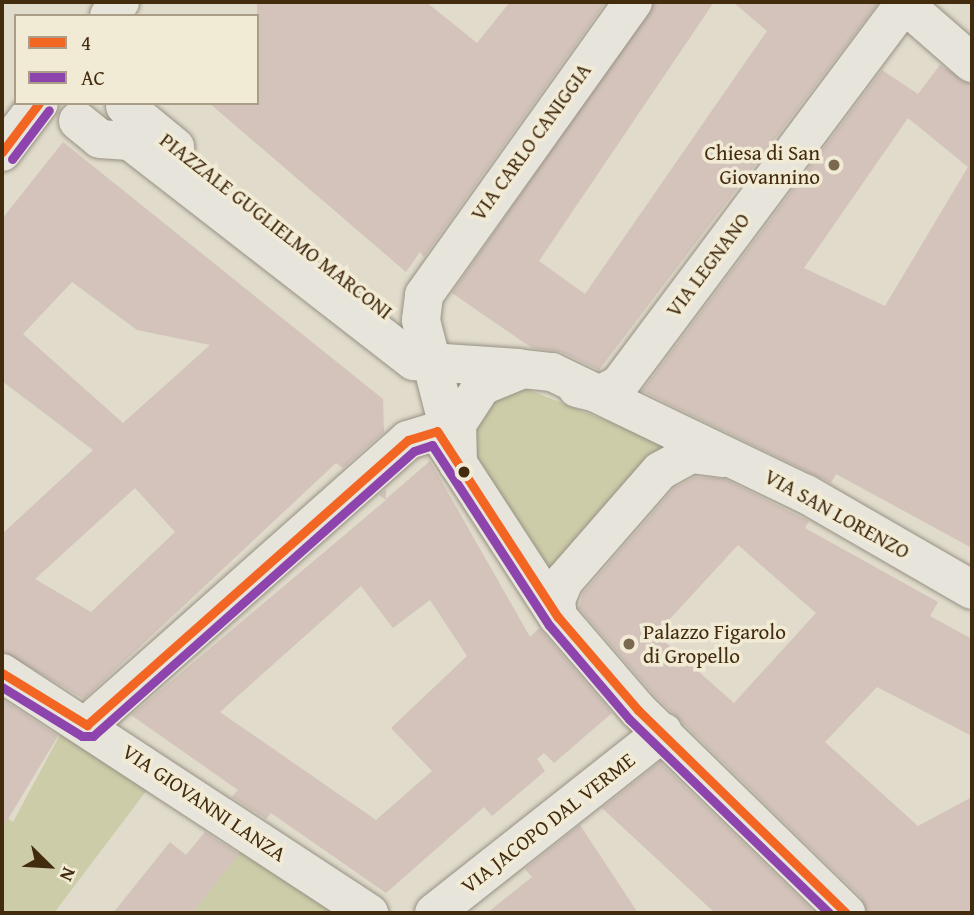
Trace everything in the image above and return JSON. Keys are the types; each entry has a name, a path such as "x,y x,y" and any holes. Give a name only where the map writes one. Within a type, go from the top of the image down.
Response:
{"street":[{"name":"VIA CARLO CANIGGIA","path":"430,282 633,2"},
{"path":"904,3 972,63"},
{"name":"VIA LEGNANO","path":"569,384 595,395 619,385 904,3"},
{"path":"2,152 37,105"},
{"name":"PIAZZALE GUGLIELMO MARCONI","path":"125,106 376,318 425,356 459,468"},
{"path":"78,121 100,138 130,141 376,318 430,282"},
{"name":"PIAZZALE GUGLIELMO MARCONI","path":"430,282 421,313 425,356 443,433 459,468 558,617 663,732 846,913"},
{"path":"425,356 552,372 569,384"},
{"name":"PIAZZALE GUGLIELMO MARCONI","path":"459,468 455,439 463,410 488,382 523,369"},
{"name":"VIA SAN LORENZO","path":"569,384 740,462 972,590"},
{"path":"87,725 398,449 423,432 443,433"},
{"path":"558,617 556,600 564,581 665,466 698,453 740,462"},
{"name":"VIA GIOVANNI LANZA","path":"2,673 87,725 369,913"},
{"name":"VIA JACOPO DAL VERME","path":"434,913 663,732"}],"green space":[{"path":"524,388 670,446 553,580 475,455 476,424 495,398"},
{"path":"62,731 150,786 54,913 2,913 2,815 13,822"},
{"path":"243,848 341,913 192,913"}],"building":[{"path":"257,2 426,2 477,43 510,2 606,2 424,257 420,252 406,272 211,105 259,105"},
{"path":"654,2 714,2 539,261 585,294 767,31 733,2 879,2 599,370 561,352 532,348 452,293"},
{"path":"940,65 972,84 972,548 836,474 831,483 642,391 882,70 918,94","holes":["908,118 968,167 885,306 804,268"]},
{"path":"63,142 383,399 384,432 343,468 336,463 84,699 2,651 2,534 93,450 2,381 2,219","holes":["72,282 137,330 210,345 123,423 23,334","135,488 175,532 91,612 35,579"]},
{"path":"430,461 530,637 539,628 612,713 554,763 544,753 537,759 545,771 492,816 484,807 386,893 271,813 266,819 232,797 238,790 131,715 386,500 379,495 386,489 386,499","holes":["361,586 393,628 430,600 467,656 391,728 432,771 376,820 220,712"]},
{"path":"695,477 725,479 809,521 805,528 938,602 930,616 972,639 972,736 877,687 825,742 918,826 972,797 972,913 867,913 861,897 654,695 579,608 583,593 674,488","holes":["738,545 816,613 734,703 656,634"]},
{"path":"2,699 58,736 2,829"},
{"path":"660,762 815,913 715,913 602,808"},
{"path":"580,825 638,913 487,913 532,877 525,869"},
{"path":"205,832 239,854 192,913 113,913 170,842 186,855"}],"transit line":[{"name":"4","path":"2,152 37,105"},
{"name":"AC","path":"12,159 49,110"},
{"name":"4","path":"2,673 87,725 408,440 437,431 558,617 638,710 846,913"},
{"name":"AC","path":"2,687 82,736 93,736 414,451 432,445 549,625 629,719 829,913"}],"place":[{"name":"Chiesa di San Giovannino","path":"834,165"},
{"name":"Palazzo Figarolo di Gropello","path":"629,644"}]}
